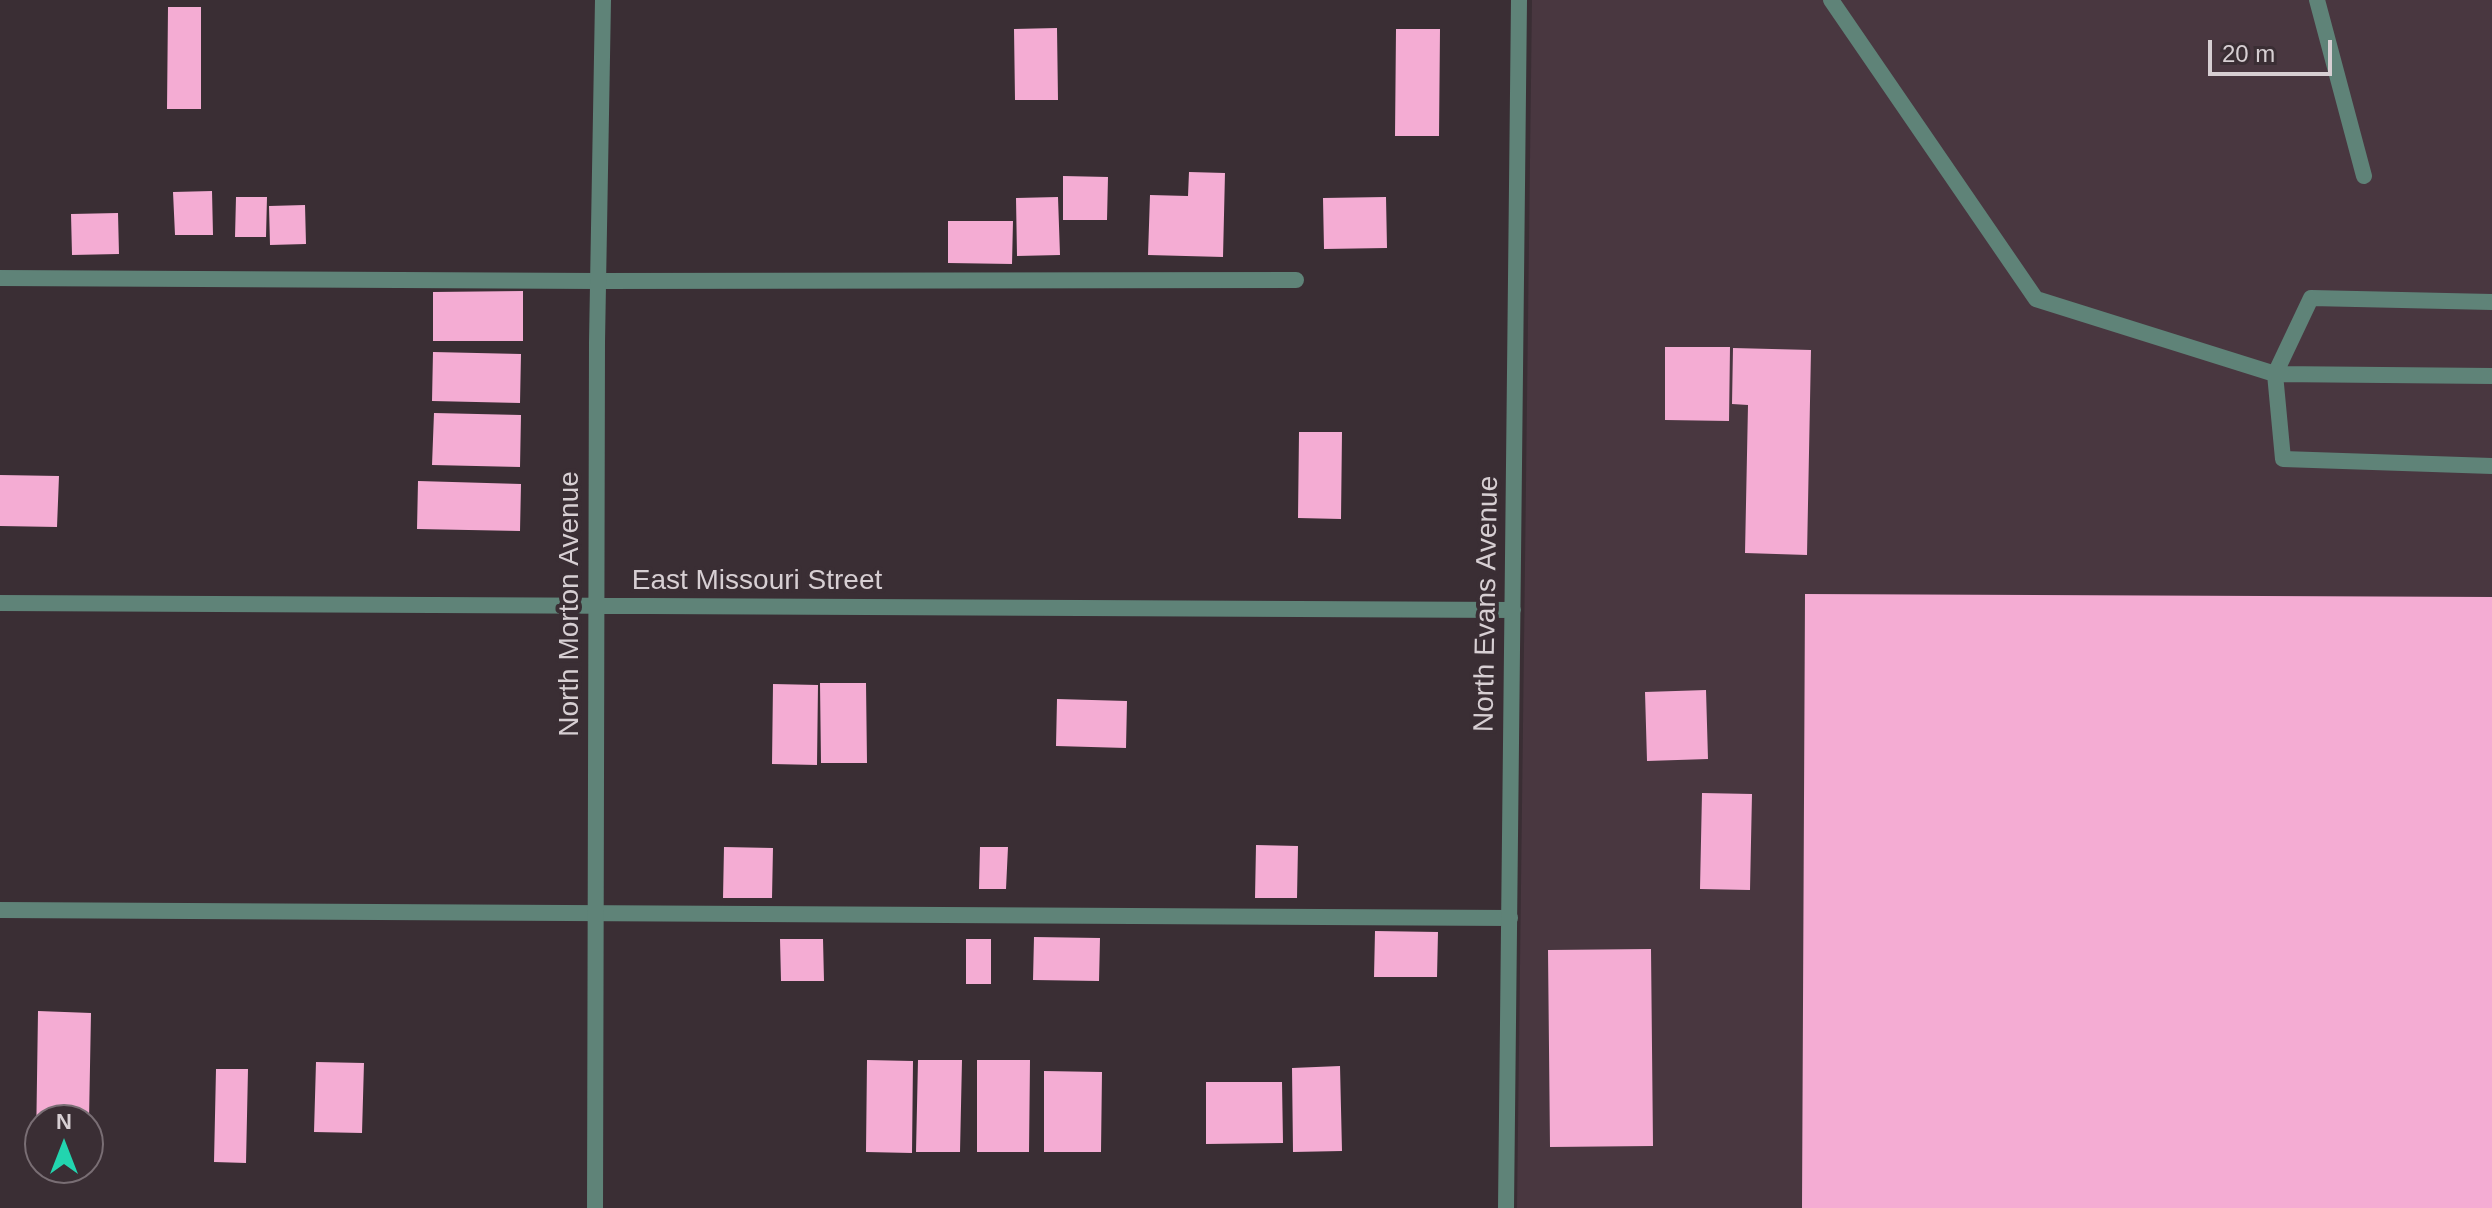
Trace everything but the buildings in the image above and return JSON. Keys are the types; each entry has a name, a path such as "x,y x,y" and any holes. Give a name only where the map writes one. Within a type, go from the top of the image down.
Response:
{"street":[{"name":"North Morton Avenue","path":"595,1208 598,281 603,0"},
{"name":"North Evans Avenue","path":"1506,1208 1519,0"},
{"path":"1831,0 2036,299 2275,374 2492,376"},
{"path":"2317,0 2364,176"},
{"path":"0,278 1296,280"},
{"path":"2492,302 2311,298 2275,374 2283,459 2492,466"},
{"name":"East Missouri Street","path":"0,603 1513,610"},
{"path":"0,910 1510,918"}],"shaded area":[{"path":"1532,0 2492,0 2492,1208 1517,1208"}]}
